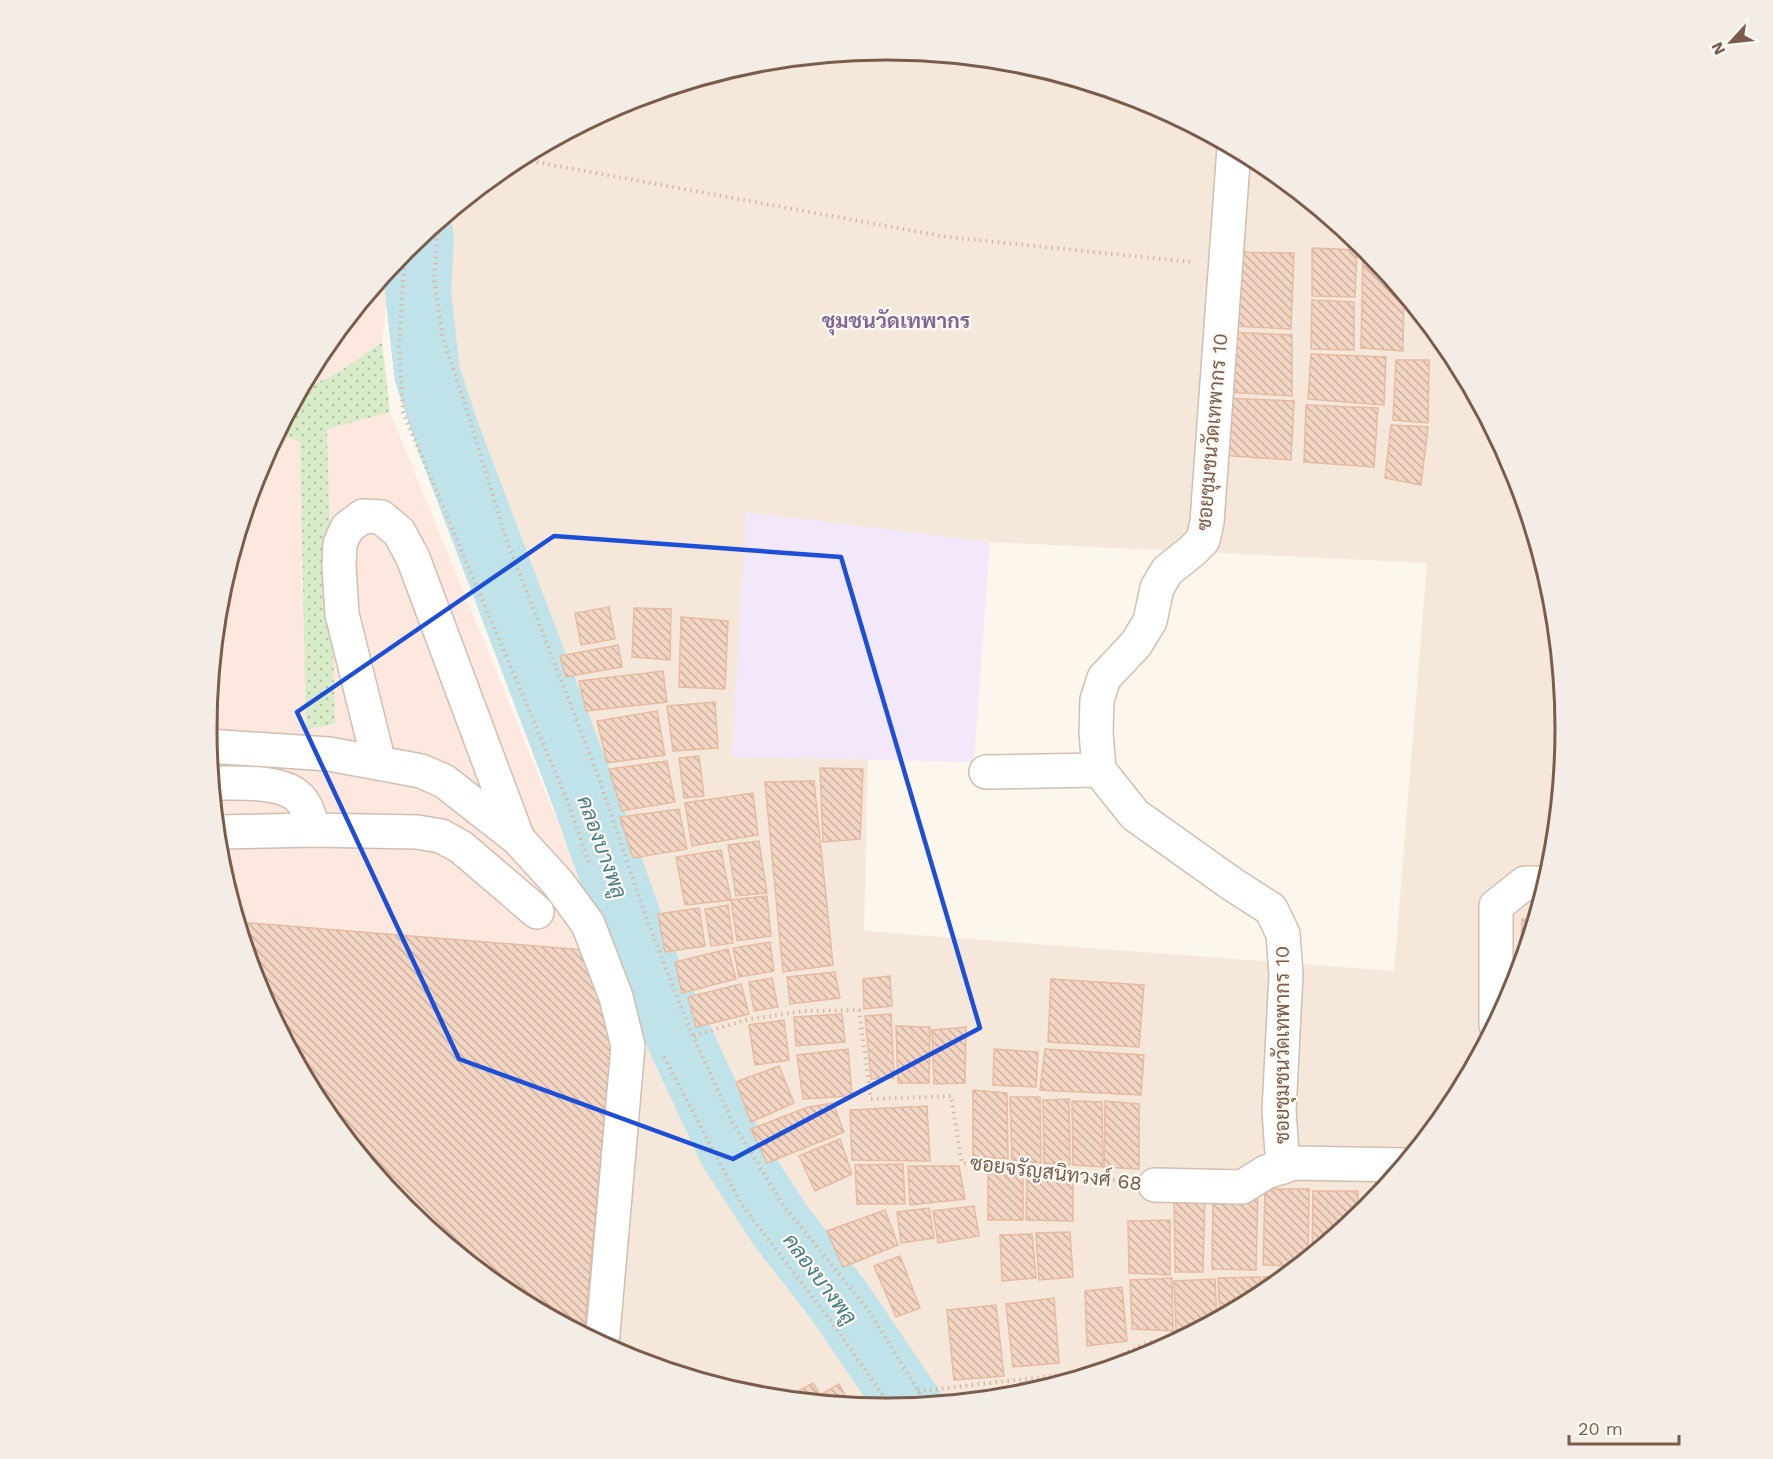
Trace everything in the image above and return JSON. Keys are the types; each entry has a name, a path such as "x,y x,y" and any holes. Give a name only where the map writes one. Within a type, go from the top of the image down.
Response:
{"street":[{"name":"ซอยชุมชนวัดเทพากร 10","path":"1233,158 1207,522 1203,540 1192,552 1167,571 1157,588 1150,621 1136,644 1104,678 1097,700 1096,732 1099,770 1135,814 1232,884 1271,909 1283,934 1286,974 1279,1111 1283,1167"},
{"path":"379,763 342,614 339,576 340,544 347,528 363,516 381,517 399,532 413,558 518,839"},
{"path":"217,747 329,754 421,771 444,781 518,839 558,883 588,924 616,997 628,1046 603,1336"},
{"path":"986,772 1099,770"},
{"path":"219,783 275,786 293,792 304,802 314,830"},
{"path":"225,832 314,830 417,832 441,836 461,847 537,912"},
{"path":"1496,1006 1496,906 1525,883 1538,883"},
{"name":"ซอยจรัญสนิทวงศ์ 68","path":"1155,1185 1242,1187 1266,1172 1294,1163 1395,1165"}],"path":[{"path":"533,162 947,237 1226,265"},
{"path":"438,233 434,279 443,339 507,541 596,770 648,920 694,1036 733,1124 781,1202 871,1314 922,1398"},
{"path":"404,266 399,347 403,412 567,800 591,867"},
{"name":"ซอยจรัญสนิทวงศ์ 68","path":"694,1036 745,1020 792,1013 859,1010 871,1099 951,1096 962,1163 1155,1185"},
{"path":"661,1052 742,1205 830,1320 885,1399"},
{"path":"1115,1358 1148,1342 1157,1342"},
{"path":"918,1391 1065,1374"}],"highlighted area":[{"path":"554,536 841,557 980,1028 733,1159 459,1059 297,712"}],"shaded area":[{"path":"843,61 930,61 1017,73 1060,83 1143,111 1183,129 1258,173 1328,226 1390,288 1418,322 1466,395 1487,433 1505,473 1533,556 1543,599 1555,686 1555,773 1550,817 1533,903 1520,945 1487,1026 1466,1064 1418,1137 1390,1171 1328,1233 1294,1261 1221,1309 1183,1330 1143,1348 1060,1376 1017,1386 929,1398 875,1311 783,1198 728,1124 676,1012 573,725 501,542 439,345 430,240 479,198 552,150 630,111 713,83 799,66","holes":["747,513 990,542 1427,563 1394,971 864,931 868,759"]},
{"path":"389,281 382,342 390,412 642,1028 615,1341 552,1309 479,1261 413,1203 383,1171 355,1137 307,1064 286,1026 253,945 230,860 218,773 218,686 230,599 253,514 286,433 330,358 355,322"},
{"path":"746,512 990,542 974,762 732,757"},
{"path":"642,1028 739,1204 880,1399 843,1398 756,1386 671,1363 615,1341"}],"green space":[{"path":"382,342 390,412 327,429 335,724 306,729 300,441 285,436 314,384 354,362"}],"building":[{"path":"1312,248 1353,250 1357,253 1355,297 1312,296"},
{"path":"1235,252 1294,253 1291,329 1231,326"},
{"path":"1363,259 1404,305 1403,351 1361,348"},
{"path":"1312,300 1354,302 1354,350 1311,349"},
{"path":"1229,332 1292,335 1292,396 1227,392"},
{"path":"1311,354 1386,357 1384,405 1308,399"},
{"path":"1396,360 1429,360 1428,423 1393,420"},
{"path":"1222,398 1294,401 1291,460 1221,455"},
{"path":"1306,405 1378,408 1374,467 1304,462"},
{"path":"1391,425 1428,427 1421,485 1385,478"},
{"path":"609,607 615,639 581,645 575,613"},
{"path":"634,608 671,609 670,660 632,657"},
{"path":"681,617 728,621 725,689 679,687"},
{"path":"618,645 622,667 566,677 560,656"},
{"path":"663,671 667,702 586,711 579,681"},
{"path":"715,702 718,748 673,751 667,706"},
{"path":"657,711 665,755 607,763 597,721"},
{"path":"699,756 704,796 684,798 679,758"},
{"path":"667,761 675,802 622,811 609,769"},
{"path":"820,768 863,769 860,839 823,842"},
{"path":"814,781 833,965 783,972 765,782"},
{"path":"753,793 758,835 692,846 685,803"},
{"path":"679,809 687,849 633,858 620,817"},
{"path":"759,841 767,893 736,896 728,845"},
{"path":"721,850 731,900 685,905 676,857"},
{"path":"767,896 771,936 737,941 731,900"},
{"path":"728,905 733,943 711,946 705,909"},
{"path":"699,908 705,946 665,952 658,914"},
{"path":"1522,919 1528,919 1521,941"},
{"path":"246,923 584,950 614,1020 585,1327 515,1286 479,1261 413,1203 383,1171 330,1101 286,1026 268,986"},
{"path":"770,942 774,971 739,977 733,948"},
{"path":"728,949 736,979 682,993 675,962"},
{"path":"835,972 840,998 790,1004 787,977"},
{"path":"890,976 892,1006 864,1009 863,979"},
{"path":"772,978 778,1007 754,1011 749,982"},
{"path":"1051,979 1144,985 1139,1047 1048,1042"},
{"path":"741,984 749,1014 696,1027 688,997"},
{"path":"842,1014 845,1042 796,1046 794,1017"},
{"path":"891,1014 894,1078 871,1079 865,1016"},
{"path":"784,1020 789,1060 755,1065 749,1025"},
{"path":"896,1026 930,1027 929,1083 898,1083"},
{"path":"966,1027 965,1083 934,1084 932,1030"},
{"path":"848,1049 852,1096 803,1099 797,1055"},
{"path":"994,1049 1038,1052 1036,1087 993,1085"},
{"path":"1045,1049 1144,1055 1141,1095 1040,1090"},
{"path":"779,1066 794,1103 751,1122 736,1082"},
{"path":"973,1090 1007,1093 1008,1159 973,1156"},
{"path":"1010,1097 1040,1097 1041,1163 1012,1160"},
{"path":"1069,1099 1070,1165 1044,1163 1043,1100"},
{"path":"1072,1101 1102,1102 1103,1167 1073,1165"},
{"path":"1105,1101 1139,1104 1139,1169 1104,1167"},
{"path":"833,1103 844,1132 767,1163 751,1129 808,1107"},
{"path":"927,1106 930,1161 852,1160 850,1110"},
{"path":"840,1139 852,1174 815,1191 799,1156"},
{"path":"903,1164 905,1204 857,1204 855,1165"},
{"path":"908,1166 959,1166 965,1199 910,1205"},
{"path":"988,1174 1023,1176 1023,1220 988,1220"},
{"path":"1027,1177 1073,1180 1073,1221 1026,1220"},
{"path":"1265,1189 1309,1189 1308,1249 1287,1266 1263,1265"},
{"path":"1313,1191 1358,1191 1357,1205 1312,1246"},
{"path":"1213,1193 1258,1193 1256,1270 1212,1269"},
{"path":"1174,1195 1205,1195 1203,1272 1175,1272"},
{"path":"974,1206 979,1236 938,1243 933,1211"},
{"path":"929,1208 934,1238 901,1243 897,1212"},
{"path":"885,1210 898,1245 843,1267 827,1231"},
{"path":"1170,1220 1170,1275 1129,1273 1128,1221"},
{"path":"1070,1232 1073,1277 1039,1280 1036,1233"},
{"path":"1032,1234 1036,1278 1002,1281 1000,1235"},
{"path":"900,1256 920,1308 896,1317 874,1266"},
{"path":"1260,1277 1260,1285 1220,1310 1218,1278"},
{"path":"1263,1277 1271,1277 1263,1282"},
{"path":"1172,1278 1173,1331 1132,1329 1130,1280"},
{"path":"1215,1279 1217,1311 1184,1330 1176,1330 1174,1281"},
{"path":"1122,1287 1127,1341 1087,1346 1085,1291"},
{"path":"1054,1298 1059,1363 1013,1367 1006,1304"},
{"path":"996,1305 1004,1376 954,1380 947,1310"},
{"path":"813,1383 820,1395 839,1384 847,1398 843,1398 796,1392"}],"waterway":[{"name":"คลองบางพลู","path":"420,249 418,291 427,373 447,434 581,787 644,962 732,1151 780,1225 839,1301 905,1399"}],"district":[{"name":"ชุมชนวัดเทพากร","path":"896,321"}]}
